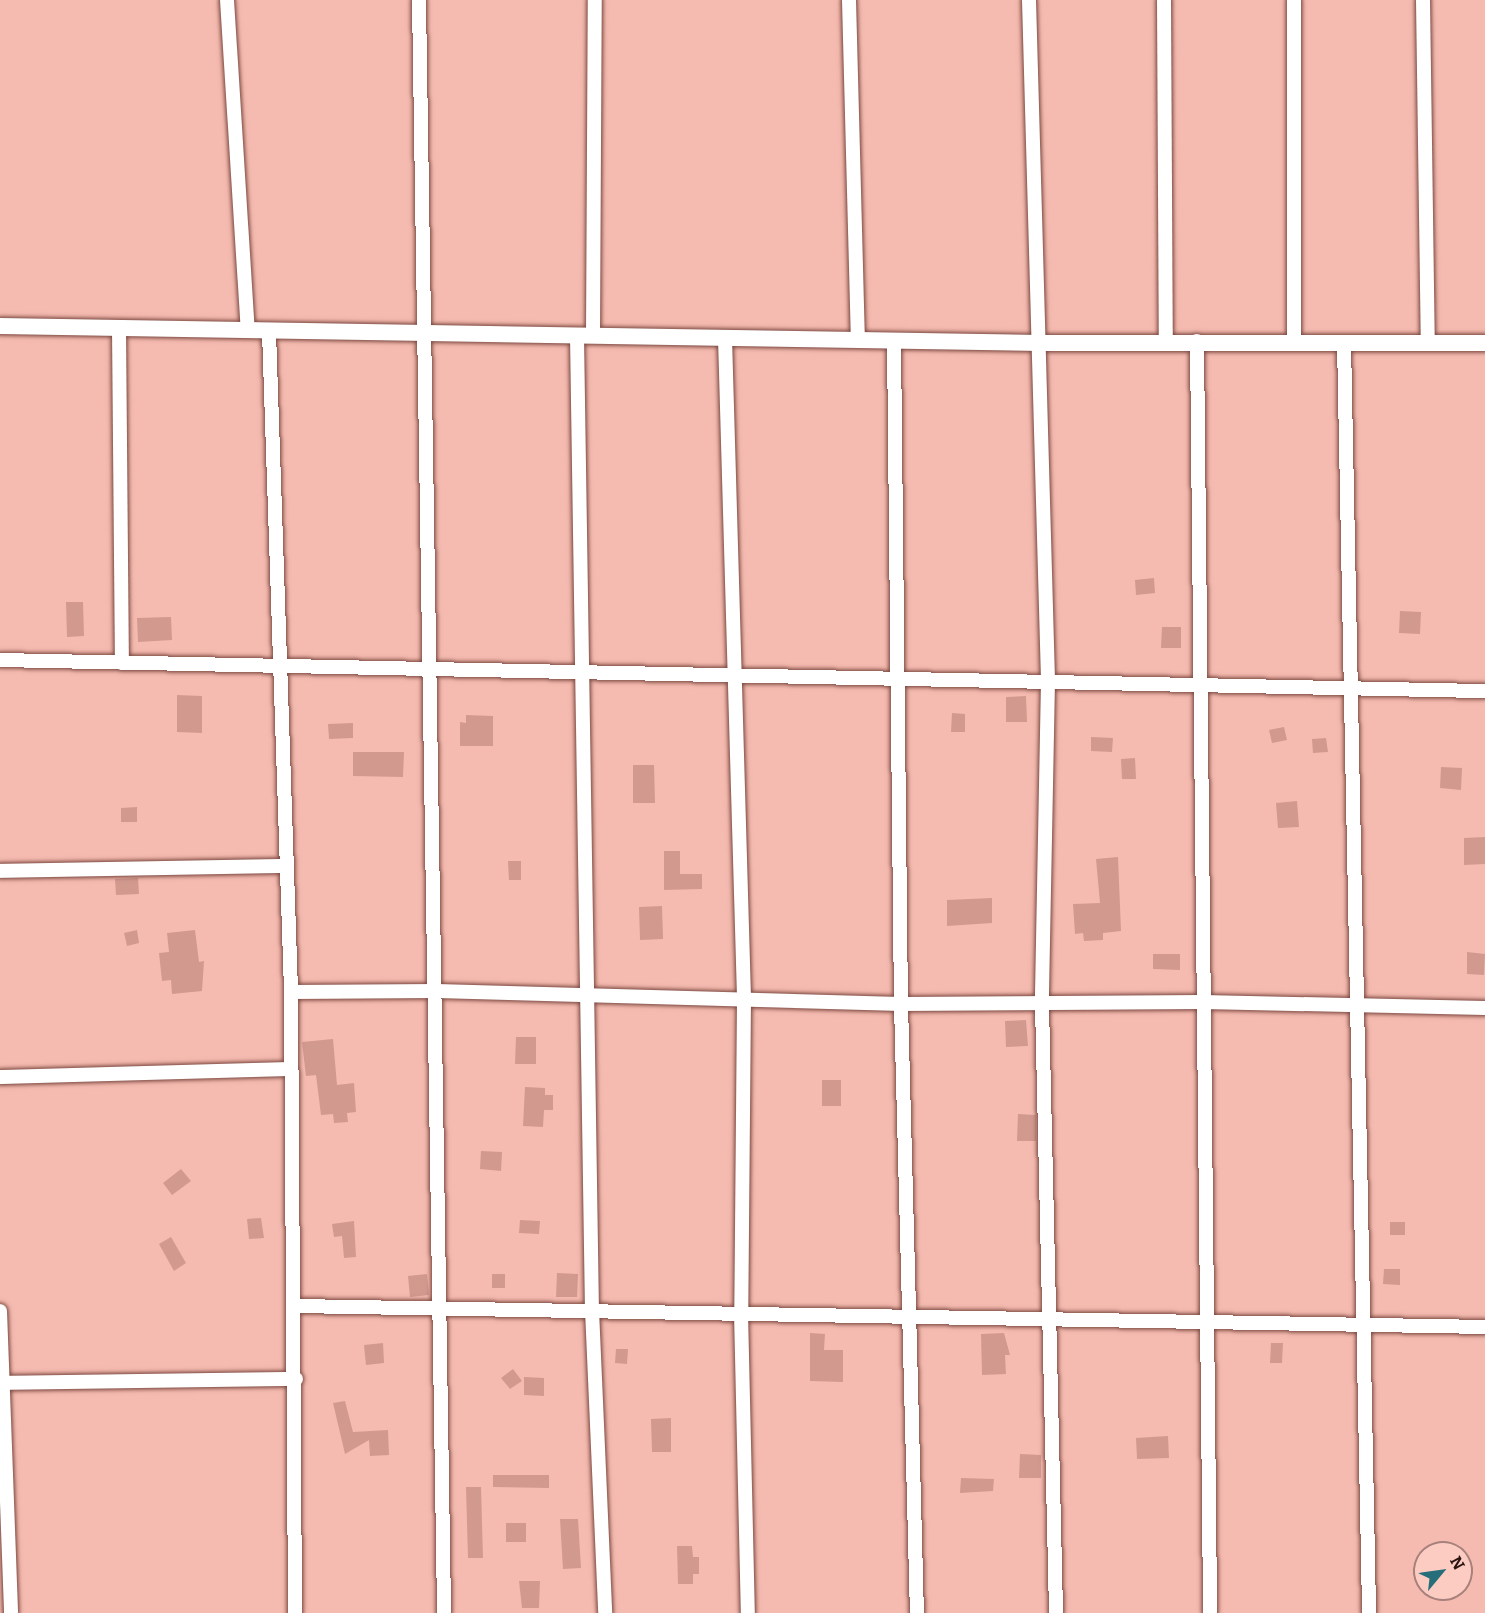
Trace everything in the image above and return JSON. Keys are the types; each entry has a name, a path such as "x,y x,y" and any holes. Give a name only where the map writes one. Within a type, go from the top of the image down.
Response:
{"street":[{"path":"226,0 248,330"},
{"path":"419,0 437,991 438,1308 444,1613"},
{"path":"596,0 585,336 581,672 592,1310 605,1613"},
{"path":"849,0 858,339"},
{"path":"1029,0 1041,343 1048,681 1042,1004 1056,1613"},
{"path":"1164,0 1166,341"},
{"path":"1294,0 1294,342"},
{"path":"1423,0 1428,342"},
{"path":"0,326 1041,343 1197,341 1485,343"},
{"path":"119,328 122,663"},
{"path":"269,331 283,666 291,992 296,1306 295,1613"},
{"path":"725,338 732,675 744,999 741,1312 748,1613"},
{"path":"894,340 901,1004 917,1613"},
{"path":"1197,341 1204,683 1203,1002 1208,1319 1209,1613"},
{"path":"1344,342 1357,1005 1359,1326 1369,1613"},
{"path":"0,660 283,666 430,672 581,672 1204,683 1485,691"},
{"path":"0,871 287,866"},
{"path":"291,992 437,991 588,999 744,999 901,1004 1203,1002 1485,1008"},
{"path":"0,1077 291,1069"},
{"path":"296,1306 910,1314 1051,1319 1208,1319 1359,1326 1485,1327"},
{"path":"0,1311 11,1613"},
{"path":"1,1383 296,1379"}],"building":[{"path":"1154,578 1155,593 1136,595 1135,580"},
{"path":"66,602 83,602 84,636 67,637"},
{"path":"1400,611 1421,612 1420,634 1399,633"},
{"path":"171,617 172,640 138,642 137,618"},
{"path":"1162,627 1181,627 1181,648 1161,648"},
{"path":"177,695 202,696 202,733 177,732"},
{"path":"1026,696 1027,722 1006,722 1006,697"},
{"path":"952,713 965,714 965,732 951,732"},
{"path":"466,715 493,716 493,746 460,746 460,722 466,723"},
{"path":"353,723 353,738 329,739 328,724"},
{"path":"1284,727 1287,740 1272,743 1269,730"},
{"path":"1091,737 1113,738 1112,752 1091,751"},
{"path":"1326,738 1328,752 1313,753 1312,739"},
{"path":"353,752 404,752 403,777 353,776"},
{"path":"1135,758 1136,779 1122,779 1121,759"},
{"path":"633,765 654,765 655,803 633,803"},
{"path":"1441,767 1462,768 1461,790 1440,788"},
{"path":"1297,801 1299,827 1278,828 1276,803"},
{"path":"137,807 137,822 121,822 121,808"},
{"path":"1485,837 1485,864 1464,865 1464,838"},
{"path":"664,851 680,851 680,874 702,874 702,889 664,890"},
{"path":"1118,857 1121,931 1103,933 1103,940 1084,941 1083,933 1075,934 1073,904 1100,903 1096,859"},
{"path":"508,861 521,861 521,880 509,880"},
{"path":"138,878 139,894 116,895 115,879"},
{"path":"992,898 992,923 947,926 947,900"},
{"path":"662,906 663,939 640,940 639,907"},
{"path":"137,930 139,943 127,946 124,933"},
{"path":"195,930 199,962 204,961 202,991 172,994 171,980 162,981 159,953 169,952 167,933"},
{"path":"1467,952 1485,954 1484,975 1467,974"},
{"path":"1153,954 1180,954 1180,970 1153,969"},
{"path":"1026,1020 1028,1046 1006,1047 1005,1021"},
{"path":"516,1037 536,1037 536,1064 515,1064"},
{"path":"333,1039 337,1085 354,1083 356,1112 347,1113 348,1122 334,1123 333,1114 321,1115 316,1075 306,1076 302,1042"},
{"path":"822,1080 841,1080 841,1106 822,1106"},
{"path":"525,1087 545,1088 545,1095 553,1095 553,1110 544,1110 543,1127 523,1126"},
{"path":"1018,1114 1036,1115 1036,1141 1017,1141"},
{"path":"481,1151 502,1152 501,1171 480,1169"},
{"path":"181,1169 191,1181 172,1195 163,1183"},
{"path":"261,1218 264,1238 249,1239 247,1219"},
{"path":"520,1220 540,1221 539,1234 519,1233"},
{"path":"354,1221 356,1257 344,1258 342,1236 334,1237 332,1224"},
{"path":"1390,1222 1405,1222 1405,1235 1390,1235"},
{"path":"171,1237 186,1263 174,1271 159,1244"},
{"path":"1384,1269 1400,1269 1400,1285 1383,1284"},
{"path":"557,1273 578,1274 577,1297 556,1297"},
{"path":"427,1274 429,1295 410,1297 408,1276"},
{"path":"492,1274 505,1274 505,1288 492,1288"},
{"path":"810,1333 825,1334 824,1350 843,1350 843,1382 810,1381"},
{"path":"1004,1333 1010,1355 1005,1355 1006,1374 982,1375 981,1334"},
{"path":"383,1343 384,1363 366,1365 364,1345"},
{"path":"1271,1343 1283,1343 1282,1363 1270,1363"},
{"path":"616,1349 628,1349 627,1364 615,1363"},
{"path":"513,1369 522,1381 510,1389 501,1378"},
{"path":"524,1377 544,1378 544,1396 524,1395"},
{"path":"345,1401 353,1432 388,1430 389,1455 370,1456 369,1440 345,1454 333,1403"},
{"path":"671,1418 671,1452 652,1452 651,1419"},
{"path":"1168,1436 1169,1458 1137,1459 1136,1438"},
{"path":"1020,1454 1041,1455 1041,1478 1019,1478"},
{"path":"493,1475 549,1475 549,1488 493,1487"},
{"path":"961,1478 994,1479 993,1491 960,1493"},
{"path":"466,1487 481,1487 483,1558 468,1558"},
{"path":"560,1519 578,1519 581,1568 563,1569"},
{"path":"506,1523 526,1523 526,1542 506,1542"},
{"path":"677,1546 692,1546 693,1557 699,1557 699,1574 693,1574 693,1584 678,1584"},
{"path":"519,1581 540,1581 539,1608 522,1608"}]}
